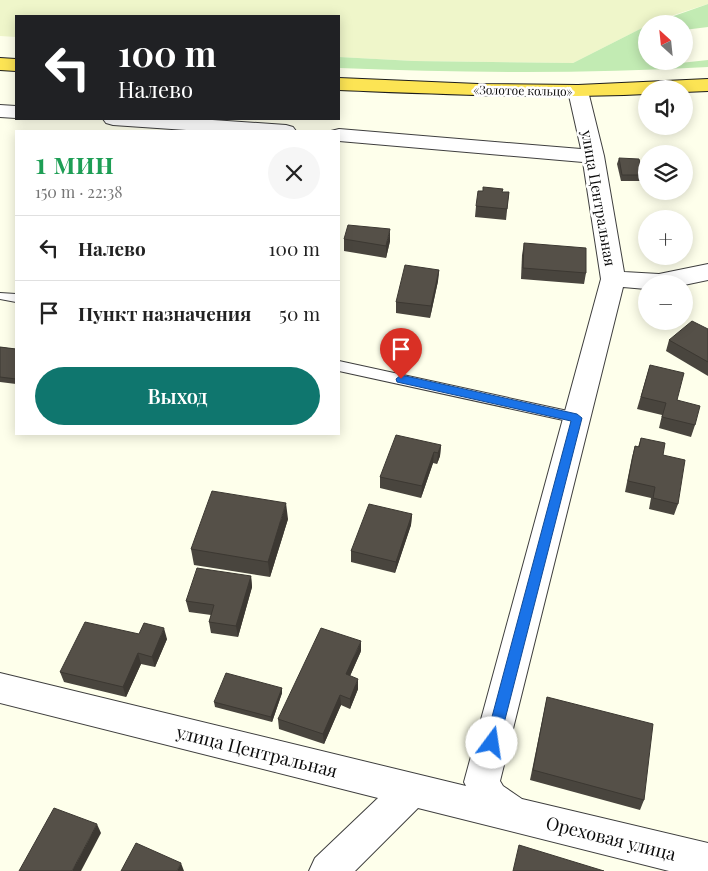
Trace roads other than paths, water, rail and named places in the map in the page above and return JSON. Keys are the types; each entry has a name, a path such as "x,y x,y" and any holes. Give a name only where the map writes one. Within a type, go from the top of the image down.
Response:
{"highway":[{"path":"0,64 15,65"},
{"name":"«Золотое кольцо»","path":"340,84 478,90 578,90 708,85"}],"street":[{"name":"улица Центральная","path":"514,815 490,798 482,782 613,279 593,156 578,90"},
{"path":"0,111 15,112"},
{"path":"127,120 272,130"},
{"path":"340,135 593,156"},
{"path":"613,279 658,282 708,272"},
{"name":"улица Центральная","path":"0,688 514,815"},
{"path":"328,871 412,790"},
{"name":"Ореховая улица","path":"514,815 708,862"}],"lane":[{"path":"2,296 15,298"},
{"path":"340,366 577,418"}]}
